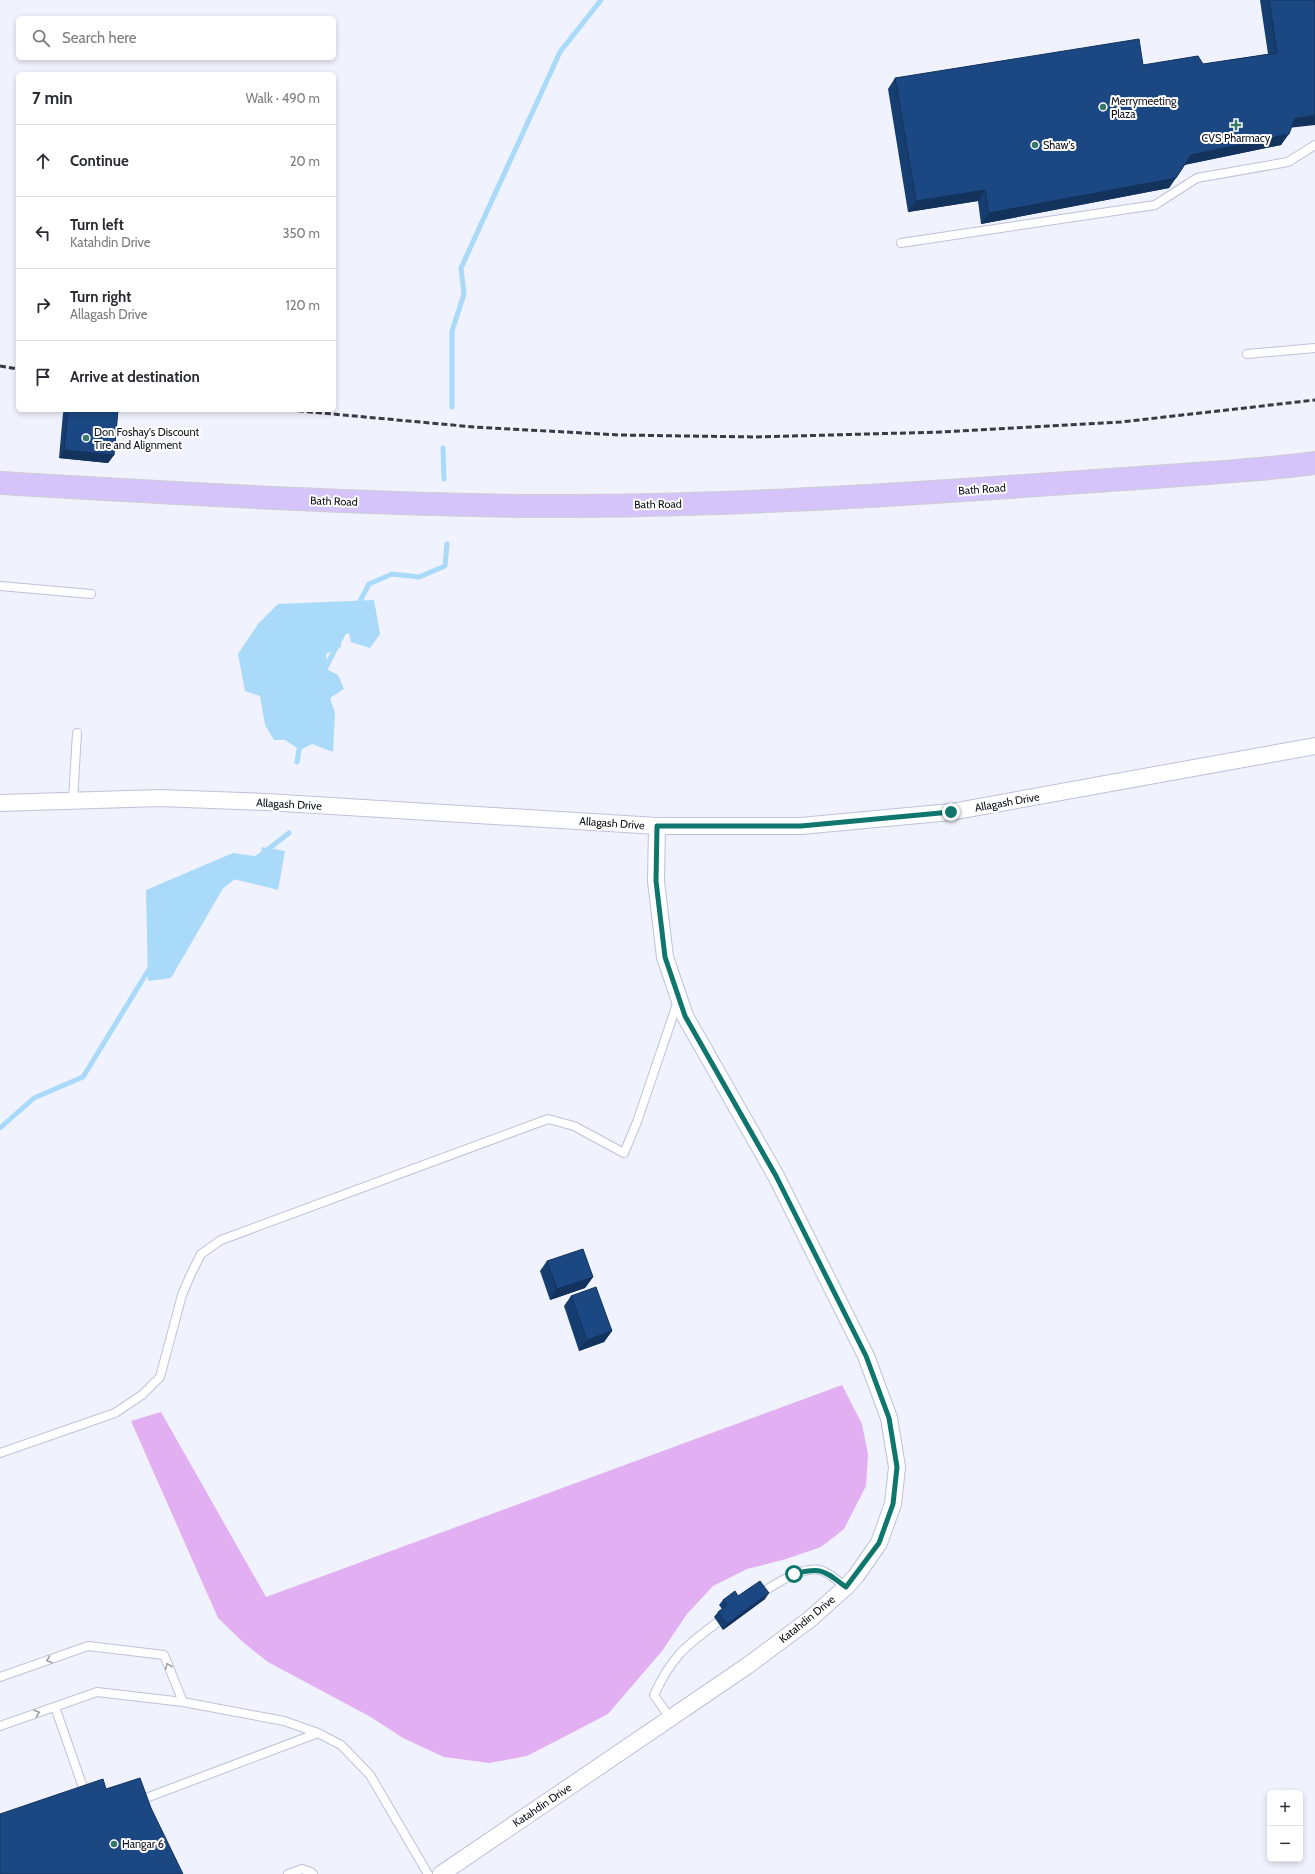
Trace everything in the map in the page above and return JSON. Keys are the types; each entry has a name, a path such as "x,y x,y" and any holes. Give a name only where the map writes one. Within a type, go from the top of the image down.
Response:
{"main road":[{"name":"Bath Road","path":"0,483 242,497 390,503 530,506 670,504 810,500 950,492 1252,470 1315,463"}],"street":[{"name":"Allagash Drive","path":"0,802 160,798 243,801 657,826 801,826 951,812 1315,746"},
{"name":"Katahdin Drive","path":"441,1874 670,1718 809,1620 846,1587 879,1543 893,1504 897,1467 889,1418 866,1356 776,1176 685,1016 665,957 656,881 657,826"}],"lane":[{"path":"901,243 1155,205 1198,178 1288,162 1315,145"},
{"path":"1247,354 1315,348"},
{"path":"0,586 91,594"},
{"path":"73,800 77,733"},
{"path":"0,1453 115,1414 142,1396 160,1377 182,1295 193,1271 202,1254 221,1240 548,1119 574,1126 624,1153 637,1122 679,998"},
{"path":"761,1593 794,1574 819,1570 825,1572 846,1587"},
{"path":"670,1718 654,1695 661,1678 680,1652 718,1622"},
{"path":"0,1677 88,1646 164,1655 183,1702"},
{"path":"0,1726 97,1692 183,1702 284,1721 318,1733 341,1745 370,1775 428,1874"},
{"path":"55,1707 85,1793"},
{"path":"138,1802 318,1733"},
{"path":"288,1874 302,1869 313,1874"}],"shaded area":[{"path":"842,1385 862,1424 868,1454 866,1486 844,1529 821,1547 786,1559 747,1569 713,1586 687,1614 662,1651 608,1714 527,1756 489,1763 444,1757 403,1738 369,1716 268,1662 244,1643 218,1618 131,1421 161,1412 266,1597"}],"water":[{"path":"374,600 380,634 370,648 351,642 349,633 341,636 341,647 326,654 328,670 338,675 344,689 330,698 335,713 333,752 312,744 300,750 285,740 274,740 265,725 260,696 245,691 238,654 258,624 278,604"},
{"path":"262,847 285,851 278,890 229,878 171,978 148,981 146,890 233,853 261,857"}],"building":[{"name":"Merrymeeting Plaza","path":"1269,0 1315,0 1315,115 1295,118 1289,134 1191,155 1176,178 989,213 985,190 916,201 895,78 1139,39 1143,65 1198,56 1203,64 1277,53"},
{"name":"Don Foshay's Discount Tire and Alignment","path":"68,412 118,412 114,455 64,450"},
{"path":"583,1249 593,1277 557,1289 547,1261"},
{"path":"596,1287 612,1331 587,1340 571,1296"},
{"path":"760,1581 769,1593 727,1624 718,1612 727,1605 723,1600 735,1591 738,1596"},
{"path":"140,1778 151,1808 183,1874 0,1874 0,1814 103,1779 106,1789"}],"waterway":[{"path":"452,407 452,331 464,294 461,268 560,52 601,0"},
{"path":"443,448 444,479"},
{"path":"358,605 369,584 392,574 419,577 445,566 447,544"},
{"path":"325,669 345,630"},
{"path":"297,762 300,744"},
{"path":"253,861 289,833"},
{"path":"222,886 236,875"},
{"path":"0,1128 34,1098 83,1077 151,966"}],"railway":[{"path":"0,366 16,369"},
{"path":"311,412 474,427 620,435 756,437 942,432 1121,422 1315,400"}],"place":[{"name":"Merrymeeting Plaza","path":"1103,107"},
{"name":"CVS Pharmacy","path":"1236,125"},
{"name":"Shaw's","path":"1035,145"},
{"name":"Don Foshay's Discount Tire and Alignment","path":"86,438"},
{"name":"Hangar 6","path":"114,1844"}],"route":[{"path":"794,1574 819,1570 825,1572 846,1587 856,1576 879,1543 893,1504 897,1467 889,1418 866,1356 776,1176 685,1016 665,957 656,881 657,826 801,826 951,812"}]}
